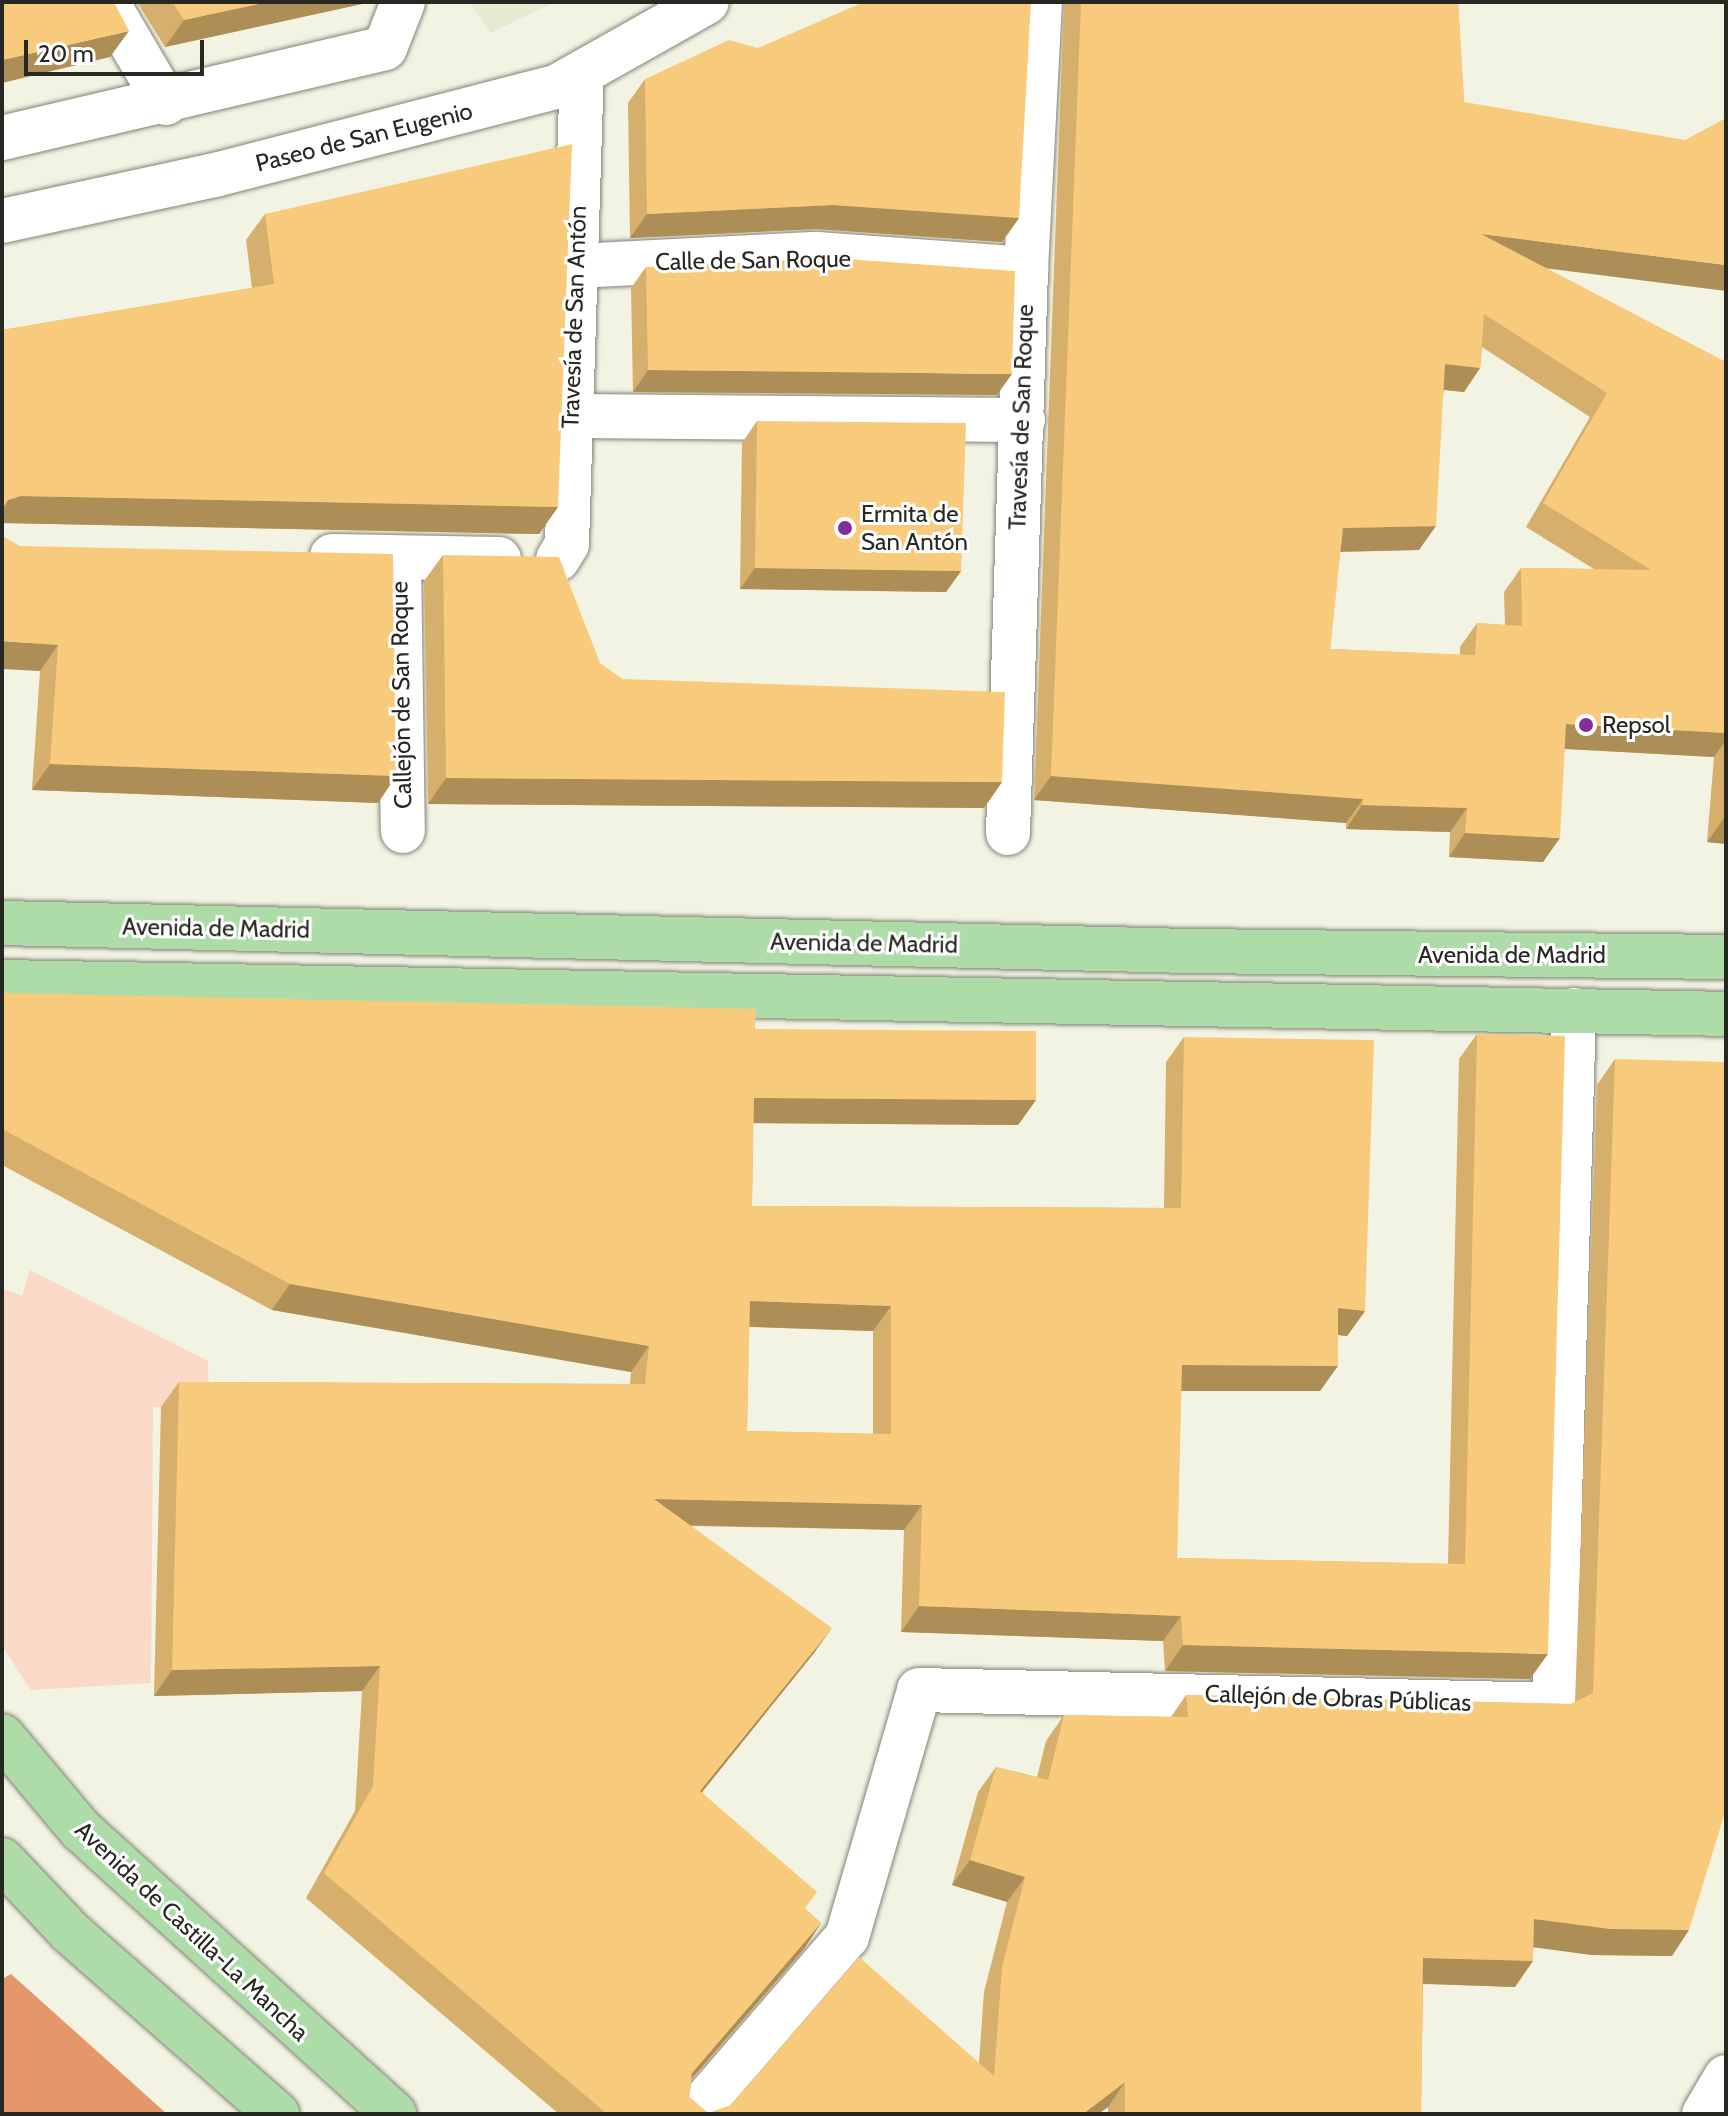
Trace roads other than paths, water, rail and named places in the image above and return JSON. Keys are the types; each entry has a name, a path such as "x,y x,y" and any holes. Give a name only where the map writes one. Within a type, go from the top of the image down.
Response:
{"main road":[{"name":"Avenida de Madrid","path":"2,923 1191,951 1726,957"},
{"path":"2,982 1726,1014"},
{"name":"Avenida de Castilla-La Mancha","path":"2,1736 81,1830 394,2114"},
{"path":"2,1860 70,1932 277,2114"}],"street":[{"path":"107,2 166,103"},
{"path":"2,138 166,103 385,48 403,2"},
{"name":"Paseo de San Eugenio","path":"2,221 229,172 556,87 707,2"},
{"name":"Travesía de San Roque","path":"1008,833 994,694 1023,420 1026,269 1040,2"},
{"name":"Travesía de San Antón","path":"558,559 567,544 582,73"},
{"name":"Calle de San Roque","path":"576,266 817,254 1026,269"},
{"path":"571,416 1023,420"},
{"path":"288,555 558,559 574,600"},
{"name":"Callejón de San Roque","path":"399,558 403,831"},
{"name":"Callejón de Obras Públicas","path":"694,2114 847,1937 919,1690 1554,1705 1574,1010"},
{"path":"1704,2114 1726,2077"}],"place":[{"name":"Ermita de San Antón","path":"845,528"},
{"name":"Repsol","path":"1586,725"}]}
